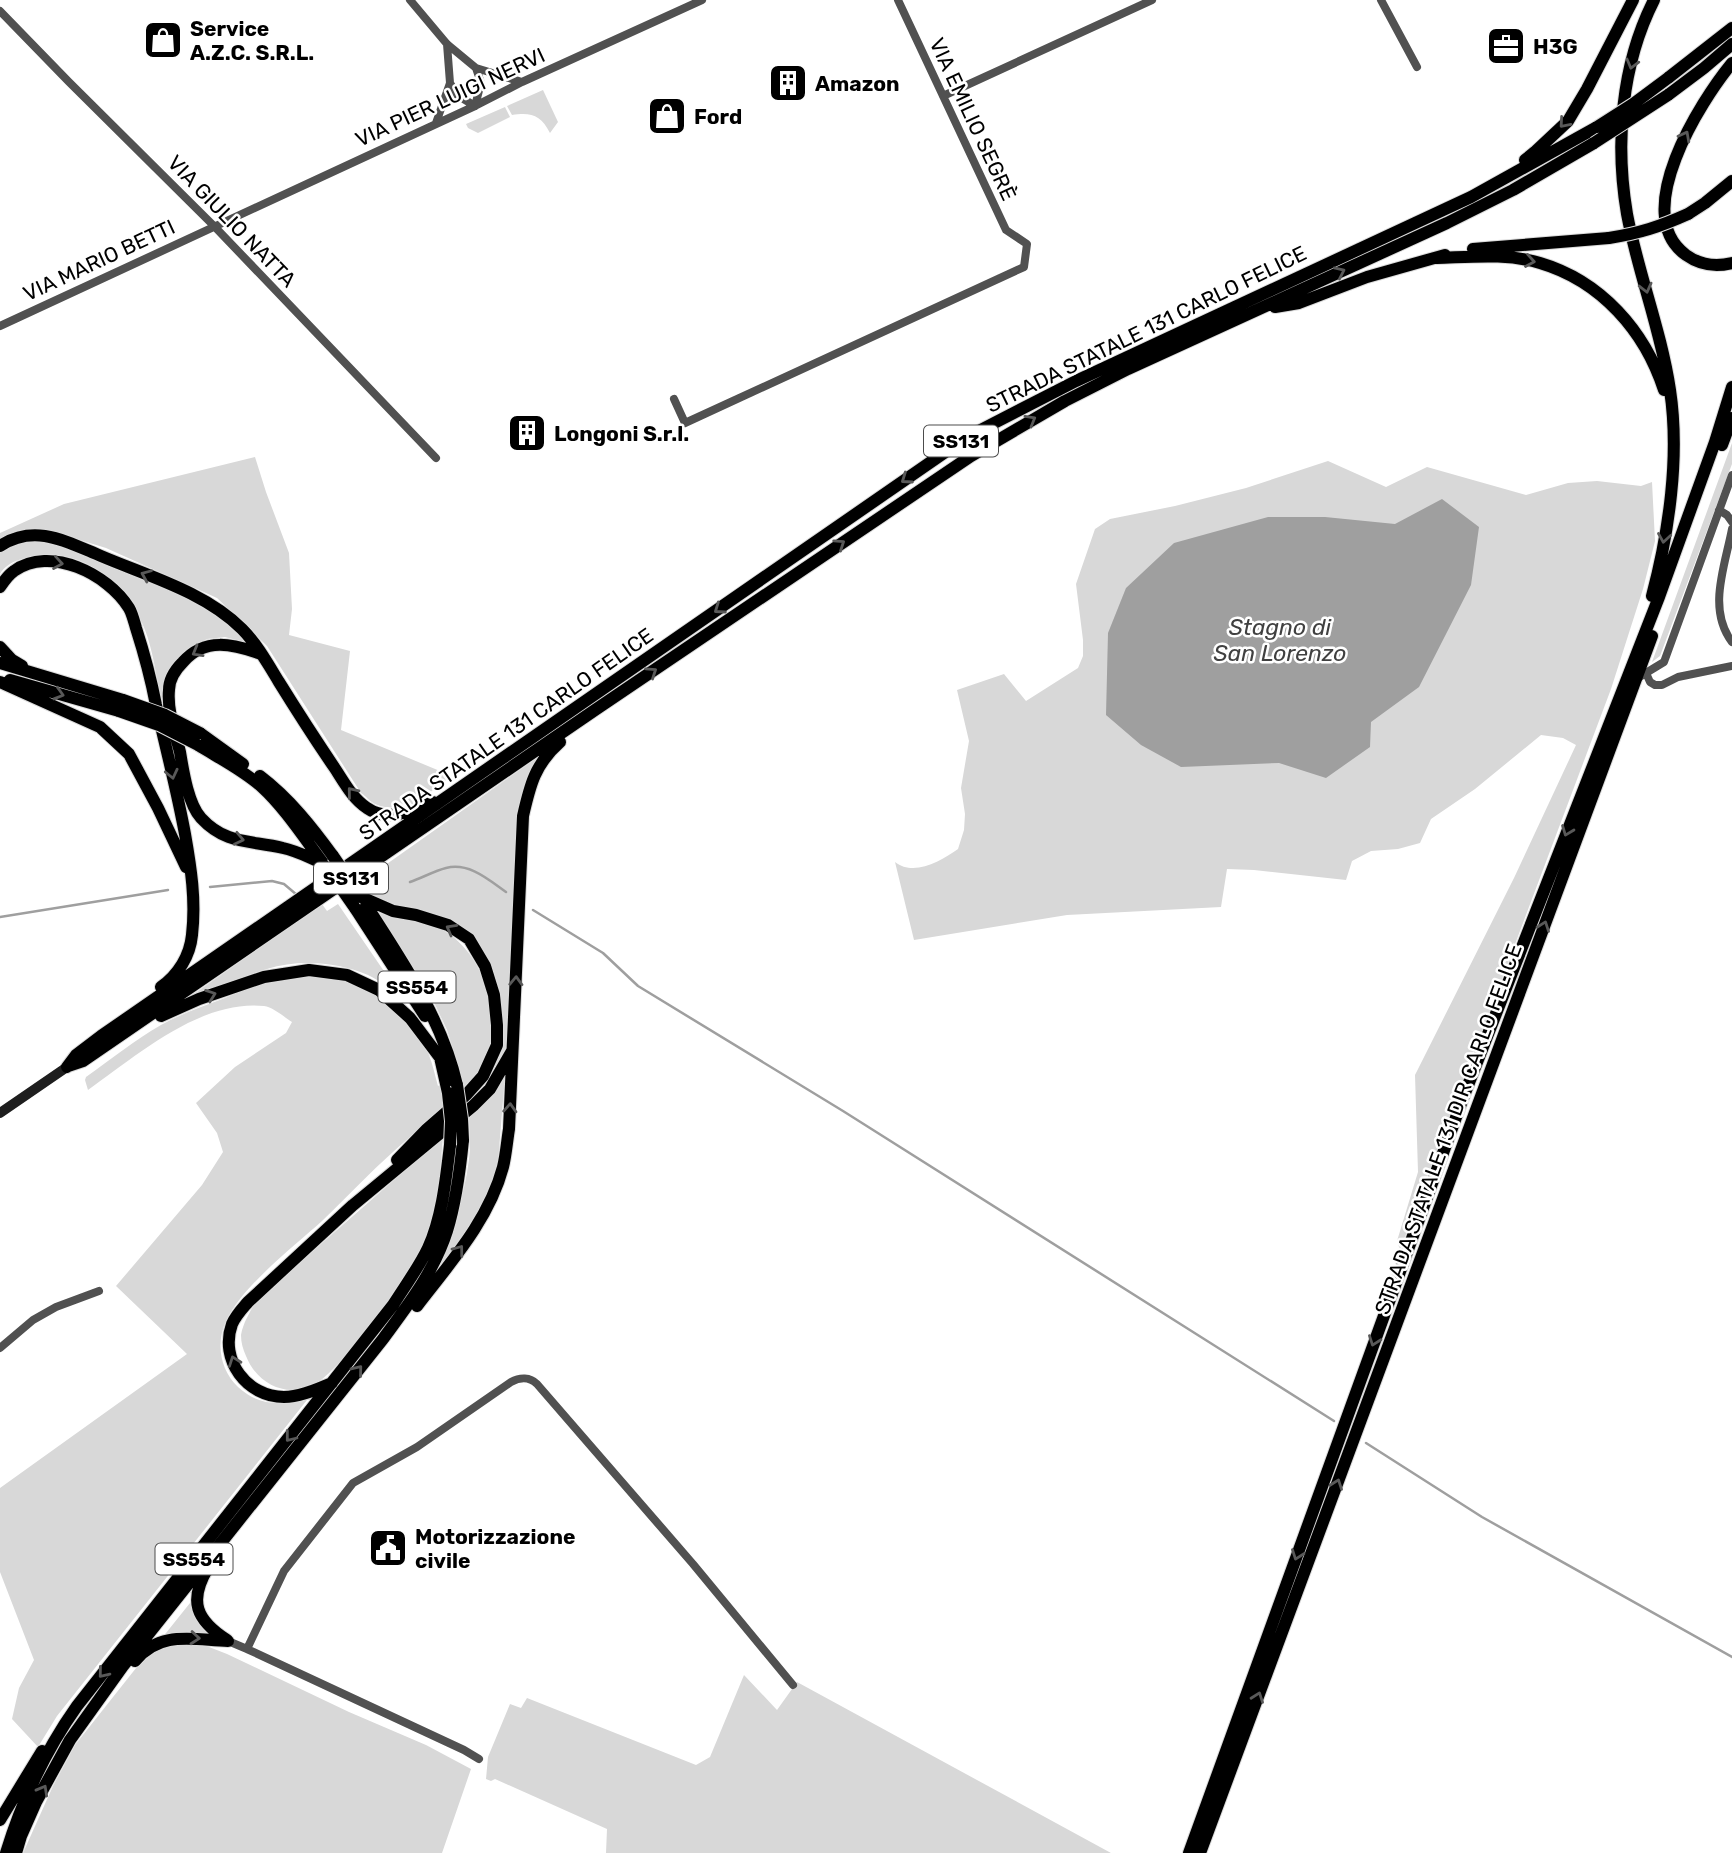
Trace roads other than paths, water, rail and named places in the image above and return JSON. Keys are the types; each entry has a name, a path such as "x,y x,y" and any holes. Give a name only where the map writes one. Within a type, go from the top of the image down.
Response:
{"highway":[{"path":"1282,284 1327,255 1454,196 1536,151 1568,121 1633,0"},
{"path":"1636,653 1664,544 1674,447 1670,390 1627,215 1621,169 1627,80 1637,43 1654,0"},
{"name":"STRADA STATALE 131 CARLO FELICE","path":"67,1066 83,1061 104,1041 456,792 967,437 1076,380 1471,197 1633,104 1732,28"},
{"name":"STRADA STATALE 131 CARLO FELICE","path":"104,1041 971,456 1065,401 1140,364 1513,190 1594,143 1668,94 1732,44"},
{"path":"1732,63 1699,110 1678,148 1665,200 1672,241 1688,256 1710,265 1732,263"},
{"path":"1256,311 1299,303 1367,277 1456,251 1609,238 1645,232 1688,214 1732,181"},
{"path":"1437,258 1493,256 1538,262 1570,275 1596,291 1618,310 1641,339 1659,376 1667,408 1672,471"},
{"path":"1636,653 1668,573 1732,387"},
{"name":"STRADA STATALE 131 DIR CARLO FELICE","path":"1200,1853 1641,676 1732,418"},
{"path":"0,546 31,534 59,538 187,593 219,611 243,630 354,798 369,810 386,815 403,814 456,792"},
{"path":"0,587 12,572 37,561 58,561 78,567 104,583 129,608 146,657 194,885 192,936 188,955 178,971 166,984 108,1024 104,1041 121,1043 161,1016 199,999 264,977 309,970 347,975 379,990 411,1018 441,1059"},
{"path":"261,654 240,646 219,643 188,655 175,670 169,688 170,707 187,788 199,816 220,835 328,860"},
{"path":"0,647 12,660 34,674"},
{"name":"STRADA STATALE 131 DIR CARLO FELICE","path":"1189,1853 1458,1110 1636,653"},
{"name":"SS554","path":"0,663 121,706 159,725 199,739 263,788 328,860 411,976 436,1020 453,1065 447,1173 436,1225 428,1248 394,1305 56,1735 26,1797 6,1853"},
{"path":"0,679 100,727 129,754 194,885"},
{"name":"SS554","path":"0,679 121,706"},
{"path":"383,1339 407,1318 477,1227 503,1167 509,1129 523,816 534,774 547,754 559,742 592,719 595,710"},
{"name":"SS554","path":"16,1853 36,1802 71,1740 123,1666 383,1339 423,1283 443,1242 458,1182 463,1140 462,1119 453,1089 426,1017 358,902 332,875 328,860"},
{"path":"332,1383 286,1397 272,1396 252,1388 235,1369 231,1358 230,1332 237,1315 353,1205 427,1129 466,1095 483,1076 497,1045 494,995 485,967 469,939 448,925 358,902"},
{"path":"353,1205 474,1105 490,1089 513,1049"},
{"path":"209,1557 210,1566 200,1581 197,1592 198,1606 205,1620 228,1641"},
{"path":"123,1666 131,1666 141,1653 173,1639 193,1637 228,1641"},
{"path":"0,1819 37,1756 56,1735"}],"main road":[{"path":"0,1113 67,1066"}],"street":[{"path":"410,0 447,44 476,68 522,82"},
{"name":"VIA PIER LUIGI NERVI","path":"214,226 702,0"},
{"name":"VIA EMILIO SEGRÈ","path":"674,399 685,423 1024,267 1027,244 1006,230 898,0"},
{"path":"943,96 1152,0"},
{"path":"1381,0 1417,67"},
{"name":"VIA GIULIO NATTA","path":"0,11 214,226 436,458"},
{"path":"436,122 450,83 447,44"},
{"path":"450,83 457,95 475,106 481,83 476,68"},
{"name":"VIA MARIO BETTI","path":"0,326 214,226"},
{"path":"1732,475 1664,662 1641,676 1655,685 1662,685 1678,677 1732,666"},
{"path":"1719,510 1732,522"},
{"path":"1732,530 1723,565 1720,597 1720,618 1732,642"},
{"path":"0,1348 33,1320 56,1307 99,1291"},
{"path":"247,1649 284,1571 353,1483 417,1447 511,1382 530,1379 685,1555 793,1685"},
{"path":"228,1641 479,1759"}],"water":[{"name":"Stagno di San Lorenzo","path":"1442,499 1479,527 1471,585 1419,687 1371,722 1370,747 1326,778 1279,763 1181,767 1141,745 1106,715 1108,633 1126,588 1174,543 1268,517 1325,517 1395,524"}],"waterway":[{"path":"410,882 454,867 478,873 506,892"},
{"path":"210,887 272,881 284,884 297,895"},
{"path":"0,917 168,890"},
{"path":"533,910 603,953 638,986 843,1111 1334,1421"},
{"path":"1366,1443 1482,1517 1732,1657"}],"place":[{"name":"Service A.Z.C. S.R.L.","path":"163,40"},
{"name":"H3G","path":"1506,46"},
{"name":"Amazon","path":"788,83"},
{"name":"Ford","path":"667,116"},
{"name":"Longoni S.r.l.","path":"527,433"},
{"name":"Motorizzazione civile","path":"388,1548"}]}
